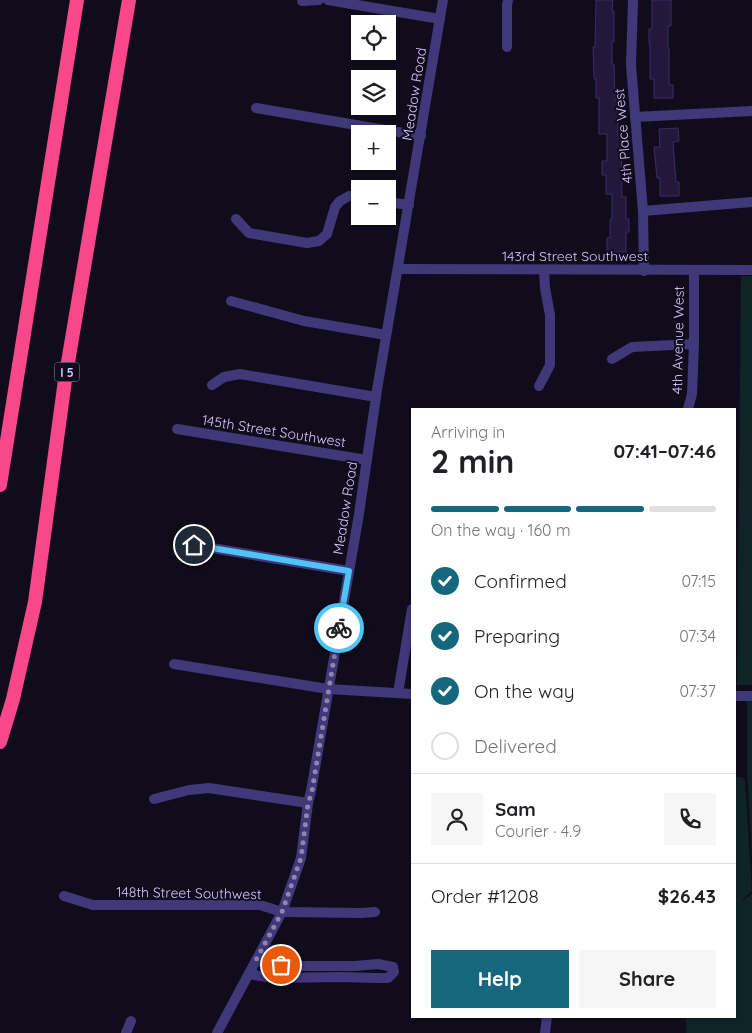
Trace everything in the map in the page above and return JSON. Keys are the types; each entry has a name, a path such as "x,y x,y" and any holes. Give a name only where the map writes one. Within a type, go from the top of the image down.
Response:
{"highway":[{"path":"0,485 77,0"},
{"name":"I 5","path":"0,742 13,699 35,602 65,380 129,0"}],"street":[{"path":"302,1 319,0"},
{"path":"328,0 440,18"},
{"name":"Meadow Road","path":"217,1033 282,912 301,858 308,804 312,791 349,571 386,335 443,0"},
{"path":"507,47 508,0"},
{"name":"4th Place West","path":"633,0 631,65 643,211 644,271"},
{"path":"256,108 421,136"},
{"path":"635,117 752,111"},
{"path":"236,219 249,233 306,243 319,241 327,234 335,207 340,201 351,196"},
{"path":"643,211 752,202"},
{"path":"396,203 409,205"},
{"name":"143rd Street Southwest","path":"398,269 752,270"},
{"path":"539,386 550,365 550,315 544,270"},
{"name":"4th Avenue West","path":"688,408 692,394 694,271"},
{"path":"231,301 304,322 386,335"},
{"path":"612,359 632,347 694,344"},
{"path":"212,385 224,377 240,374 376,397"},
{"name":"145th Street Southwest","path":"177,429 367,460"},
{"path":"194,545 349,571"},
{"path":"398,693 411,615"},
{"path":"174,664 328,689 411,694"},
{"path":"736,696 752,696"},
{"path":"154,799 189,790 209,788 308,804"},
{"name":"148th Street Southwest","path":"64,896 93,905 260,905 282,912 375,912"},
{"path":"249,974 273,978 388,978 394,972 393,967 378,964 294,966 268,964 256,960"},
{"path":"545,1033 546,1018"},
{"path":"126,1033 130,1021"}],"green space":[{"path":"741,276 752,276 752,685 737,685"},
{"path":"747,700 752,700 752,858 747,771"},
{"path":"742,777 745,780 752,891 740,902 752,894 752,1033 686,1033 686,1018 736,1018 736,778"}],"building":[{"path":"596,0 613,0 614,42 612,42 612,64 614,64 615,100 618,100 618,136 621,136 622,197 626,197 626,219 629,219 629,232 626,232 626,252 607,252 607,238 610,238 610,219 612,219 612,194 606,194 606,175 602,175 602,161 607,161 607,134 599,134 599,98 596,98 596,79 594,79 593,47 595,47"},
{"path":"652,0 671,0 671,26 668,26 668,48 669,85 673,85 673,98 654,98 654,79 650,79 649,43 649,29 652,29"},
{"path":"678,128 679,141 673,142 676,182 679,182 679,196 660,196 660,178 657,178 654,147 660,147 659,129"}],"way so far":[{"path":"281,965 268,964 256,960 282,912 301,858 308,804 312,791 339,628"}],"route":[{"path":"194,545 349,571 339,628"}]}
